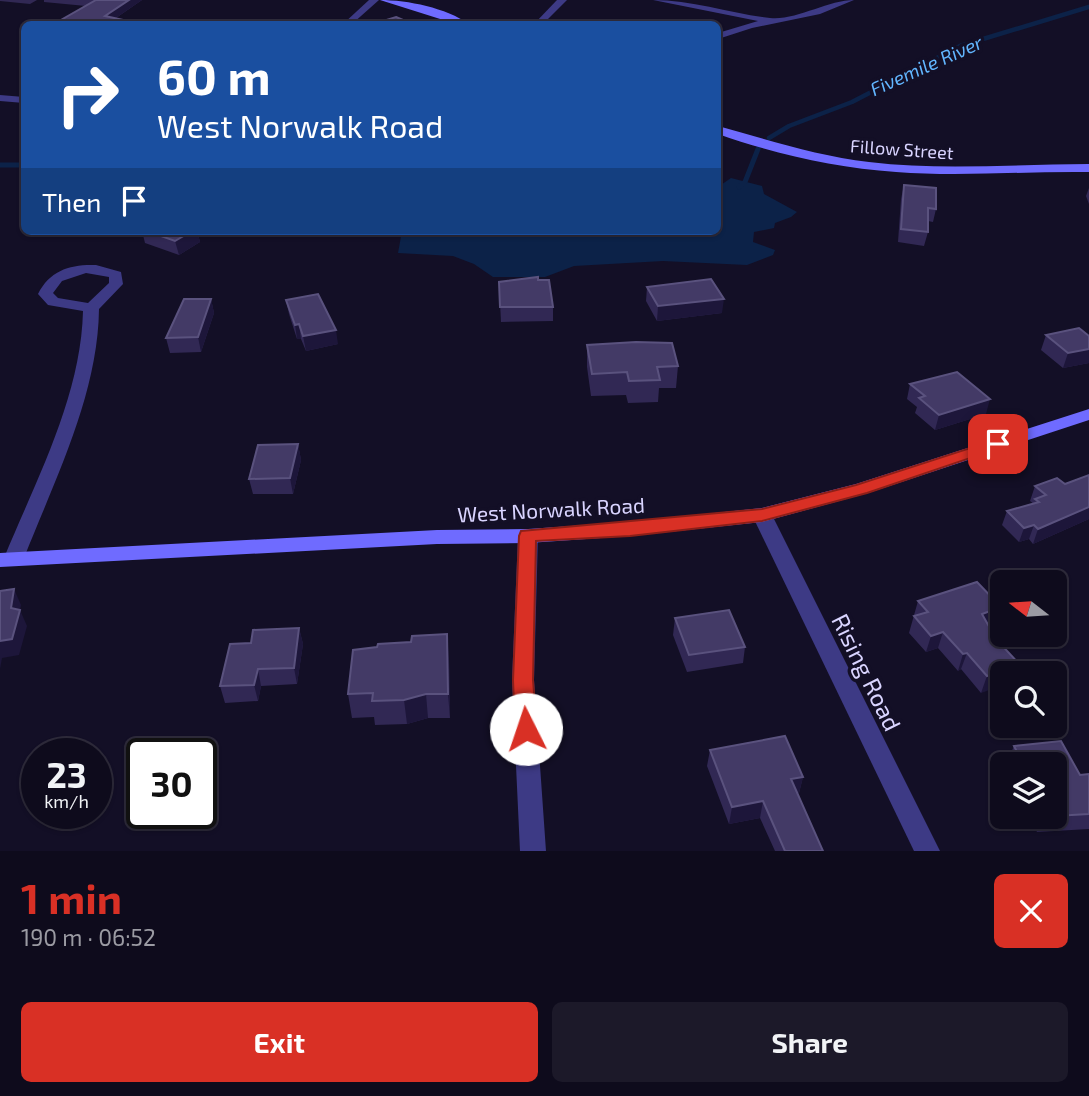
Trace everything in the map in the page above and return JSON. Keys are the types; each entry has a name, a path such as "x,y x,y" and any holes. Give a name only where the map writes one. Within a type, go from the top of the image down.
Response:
{"street":[{"path":"350,21 374,0"},
{"path":"385,0 421,8 456,21"},
{"path":"541,21 562,0"},
{"path":"658,0 775,21"},
{"path":"721,35 747,26 813,15 849,0"},
{"path":"0,98 21,100"},
{"name":"Fillow Street","path":"721,131 762,145 873,167 954,171 1088,168"},
{"path":"7,559 75,397 93,325 90,308"},
{"name":"West Norwalk Road","path":"7,559 437,537 528,536 630,530 762,515 861,489 1089,414"},
{"name":"Rising Road","path":"762,515 928,851"},
{"path":"528,536 523,680 533,851"}],"water":[{"path":"731,178 762,186 764,194 797,212 775,223 774,228 754,232 753,242 775,250 773,255 747,265 663,261 574,266 545,277 493,277 474,264 453,256 398,253 401,235 721,235 721,185"}],"building":[{"path":"96,0 129,0 105,16 128,21 59,21"},
{"path":"396,17 405,21 385,21"},
{"path":"904,185 936,188 936,209 928,208 928,232 901,229"},
{"path":"158,235 185,235 175,241"},
{"path":"538,277 538,280 549,280 553,307 500,307 499,282"},
{"path":"711,279 724,299 658,306 647,287"},
{"path":"318,294 336,330 303,336 299,324 295,325 286,300"},
{"path":"184,299 211,299 198,337 166,338"},
{"path":"1079,328 1089,336 1089,349 1068,353 1046,335"},
{"path":"672,343 678,366 657,367 660,380 629,381 627,372 592,374 587,345"},
{"path":"957,372 990,399 939,415 919,398 925,396 910,384"},
{"path":"298,444 290,478 249,479 258,445"},
{"path":"1089,475 1089,507 1038,529 1034,525 1024,528 1007,511 1039,502 1035,499 1046,495 1035,486 1057,478 1065,484"},
{"path":"977,582 990,596 990,611 982,614 990,628 990,648 1004,648 1016,661 990,661 990,675 987,676 967,653 963,654 943,632 931,636 914,616 928,612 918,601"},
{"path":"14,589 11,608 20,610 12,639 0,641 0,591"},
{"path":"729,610 745,647 689,655 675,618"},
{"path":"299,628 294,668 258,669 254,685 220,686 230,644 251,643 253,630"},
{"path":"447,634 448,694 372,701 373,693 348,694 353,650 377,647 378,644 411,642 412,636"},
{"path":"785,736 803,777 791,779 823,851 785,851 763,801 732,807 710,750"},
{"path":"1061,741 1080,775 1089,774 1089,814 1067,815 1067,752 1017,752 1014,746"}],"waterway":[{"name":"Fivemile River","path":"769,138 789,126 852,102 960,46 1089,7"},
{"name":"Fivemile River","path":"739,187 745,182 758,149"},
{"name":"Fivemile River","path":"0,165 21,165"}],"route":[{"path":"526,729 523,680 528,536 630,530 762,515 861,489 998,444"}]}
